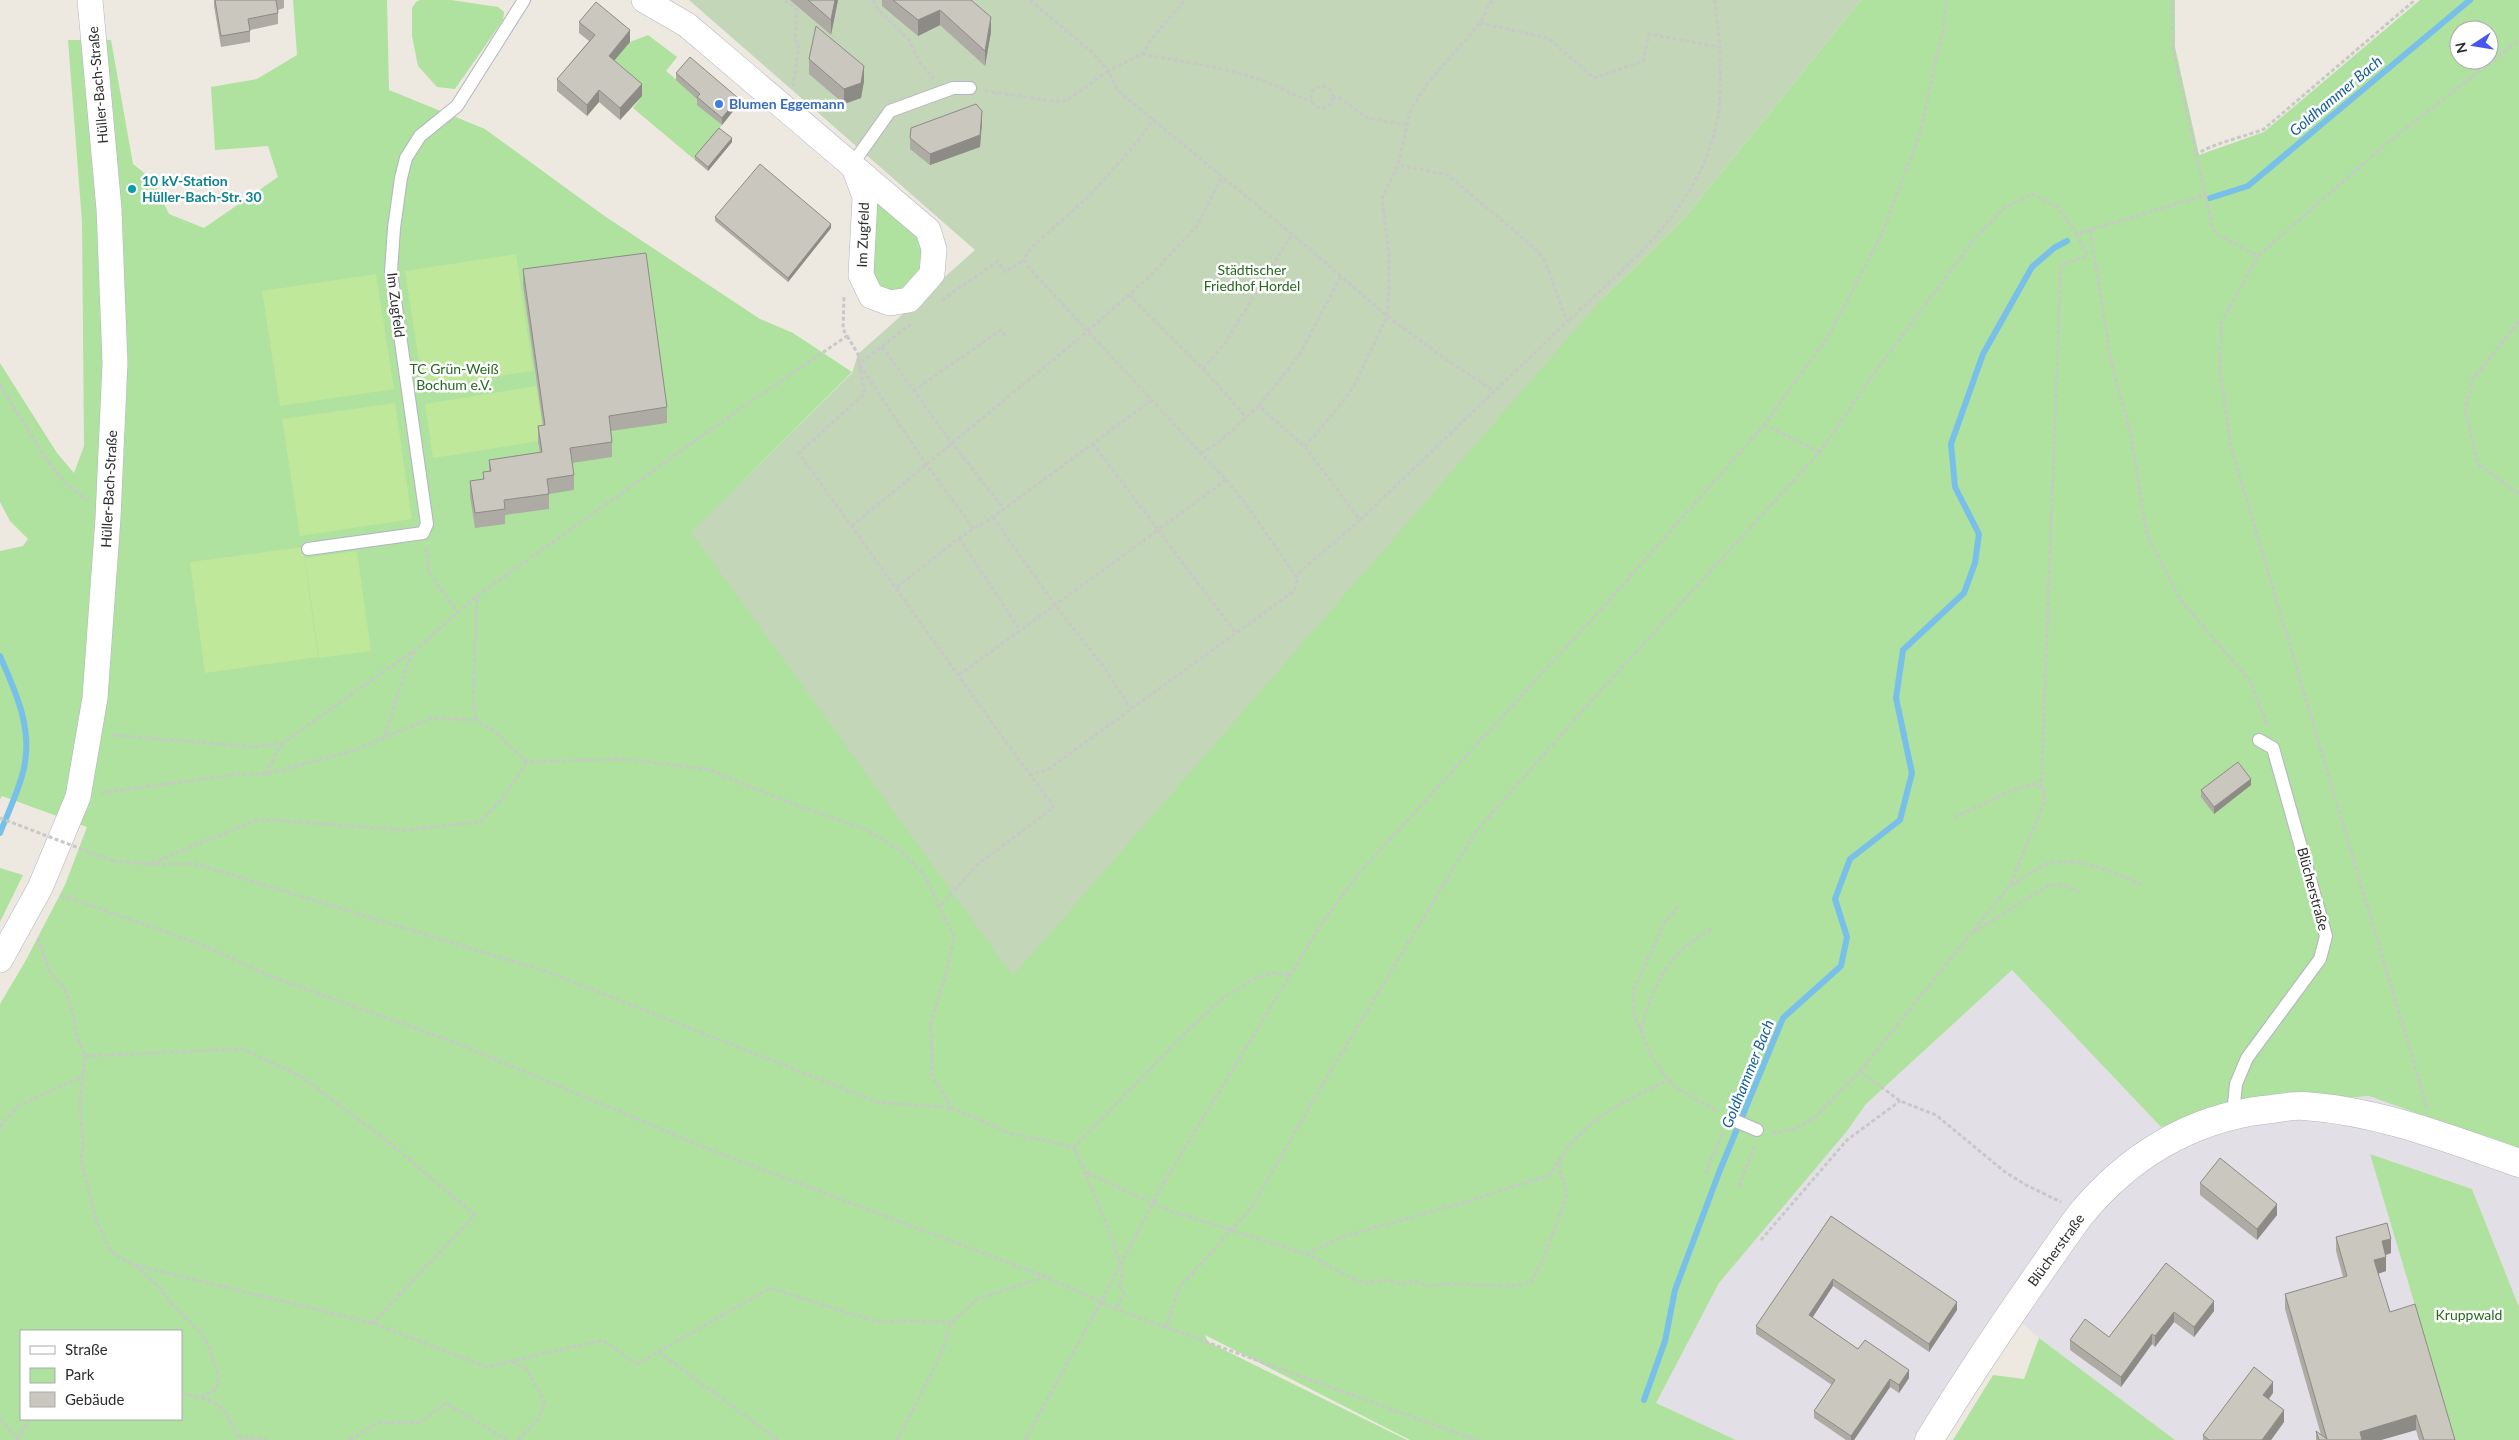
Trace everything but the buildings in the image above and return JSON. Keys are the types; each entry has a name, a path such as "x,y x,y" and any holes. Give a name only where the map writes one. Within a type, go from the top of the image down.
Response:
{"street":[{"name":"Hüller-Bach-Straße","path":"0,960 40,888 78,797 91,733 108,518 115,363 109,209 90,0"},
{"name":"Im Zugfeld","path":"644,0 687,25 928,230 934,249 932,274 910,300 890,303 871,296 861,275 865,197 853,168"},
{"name":"Blücherstraße","path":"1929,1440 1994,1336 2081,1214 2120,1174 2136,1161 2196,1126 2233,1114 2302,1106 2358,1112 2435,1134 2519,1163"}],"lane":[{"name":"Im Zugfeld","path":"423,533 427,524 390,272 401,178 406,158 420,136 457,106 524,0"},
{"path":"853,168 890,111 952,88 970,88"},
{"path":"308,549 423,533"},
{"path":"2259,740 2273,748"},
{"name":"Blücherstraße","path":"2233,1114 2236,1084 2247,1058 2320,959 2326,936 2273,748"},
{"path":"1728,1122 1758,1133"}],"path":[{"path":"786,0 796,10 795,40 799,43 793,87"},
{"path":"873,0 878,9 909,40 920,63 944,91"},
{"path":"1030,0 1092,52 1108,71 1117,88 1222,177 1292,234 1387,316 1444,358 1494,391"},
{"path":"970,88 1053,102 1066,101 1108,71 1142,54 1153,37 1185,0"},
{"path":"1305,447 1344,400 1354,384 1387,316 1389,255 1382,198 1398,165 1410,112 1427,84 1480,24 1492,0"},
{"path":"1296,575 1360,520 1652,242 1675,215 1692,188 1705,161 1718,108 1720,47 1715,0"},
{"path":"1025,1440 1096,1312 1164,1182 1322,923 1360,872 1622,586 1764,425 1829,335 1882,234 1920,133 1943,29 1946,0"},
{"path":"2172,0 2173,49 2213,230 2216,234 2258,256"},
{"path":"2195,155 2209,146 2236,140 2264,129 2415,0"},
{"path":"1480,24 1548,38 1594,78 1643,61 1649,34 1720,47"},
{"path":"2435,1134 2231,447 2220,372 2221,323 2258,256 2385,145 2519,40"},
{"path":"1142,54 1224,70 1258,79 1312,101 1316,106 1326,107 1331,103 1330,90 1320,87 1313,90 1312,101"},
{"path":"1332,97 1340,98 1367,118 1406,125"},
{"path":"940,301 998,261 1006,272 1024,260 1030,249 1103,182 1154,119"},
{"path":"1398,165 1448,175 1538,251 1568,321"},
{"path":"852,526 1089,330 1128,295 1197,226 1222,177"},
{"path":"1166,1327 1179,1288 1234,1230 1252,1207 1333,1067 1476,831 1601,690 1820,452 1872,376 1972,242 2004,208 2033,194 2058,208 2077,234 2087,256 2061,264 2041,788"},
{"path":"2077,234 2205,195"},
{"path":"2090,230 2111,361 2131,436 2147,535 2180,599 2250,681 2267,722 2273,748"},
{"path":"1203,369 1226,343 1292,234"},
{"path":"1024,260 1030,269 1089,330 1226,480 1298,579 1294,590 1055,766 1030,774"},
{"path":"1201,453 1219,442 1259,406 1300,354 1341,276"},
{"path":"845,290 843,329 858,354 865,393 799,453 897,586 1054,807 977,865 941,905"},
{"path":"1128,295 1203,369 1246,418"},
{"path":"860,364 918,318"},
{"path":"2519,322 2473,379 2465,410 2478,464 2519,494"},
{"path":"913,391 1001,330 1007,338"},
{"path":"91,733 254,748 282,743 416,649 477,596 737,411 847,336"},
{"path":"882,347 952,443 1004,509"},
{"path":"860,364 926,464 974,529"},
{"path":"0,385 46,459 65,483 108,518"},
{"path":"897,586 959,538 993,517 1152,400"},
{"path":"1259,406 1305,447 1360,520"},
{"path":"1764,425 1820,452"},
{"path":"1093,444 1236,633"},
{"path":"959,675 1226,480"},
{"path":"993,517 1055,605 1104,667 1131,709"},
{"path":"423,533 429,572 458,613"},
{"path":"959,538 1020,630"},
{"path":"476,720 473,701 477,596"},
{"path":"385,736 408,663 416,649"},
{"path":"78,797 240,774 265,774 350,752 431,718 476,720 495,732 527,762 623,758 707,769 801,807 865,829 900,850 925,876 941,905 954,937 948,967 931,1022 930,1050 932,1076 952,1108"},
{"path":"265,774 282,743"},
{"path":"149,864 259,819 406,830 480,822 504,798 527,762"},
{"path":"1739,1186 1758,1133 1774,1133 1795,1129 1814,1118 1860,1071 2010,885 2045,801 2044,790 2035,784 2015,788 1955,817"},
{"path":"0,818 113,861 149,864 196,864 548,972 877,1102 952,1108 1010,1133 1074,1147"},
{"path":"2010,885 2048,864 2070,861 2098,867 2141,884"},
{"path":"1972,933 2050,886 2064,885 2079,892"},
{"path":"40,888 200,944 270,976 459,1044 706,1148 1046,1277 1116,1310 1476,1440"},
{"path":"1678,906 1665,922 1633,991 1634,1014 1651,1056 1669,1080 1728,1122 1706,1173"},
{"path":"28,912 50,973 64,988 73,1013 76,1034 85,1056 80,1105 83,1144 81,1160 93,1209 110,1250 122,1260 135,1265 373,1323 486,1367 604,1340 637,1364 770,1288 874,1321 952,1322"},
{"path":"1641,1030 1647,1006 1661,974 1677,954 1694,938 1712,929"},
{"path":"1074,1147 1191,1027 1224,997 1256,978 1273,973 1289,975"},
{"path":"85,1056 244,1050 302,1078 392,1144 475,1215 373,1323"},
{"path":"1860,1071 1900,1101 1936,1115 2005,1172 2081,1214"},
{"path":"0,1126 18,1106 83,1076"},
{"path":"1307,1254 1345,1236 1470,1201 1550,1175 1560,1157 1580,1131 1619,1103 1669,1080"},
{"path":"1761,1240 1847,1140 1900,1101"},
{"path":"0,1119 4,1122"},
{"path":"1074,1147 1087,1172 1123,1272 1119,1287 1124,1293 1116,1310"},
{"path":"1087,1172 1172,1211 1307,1254 1347,1276 1366,1283 1388,1280 1401,1284 1415,1281 1427,1286 1448,1284 1512,1286 1531,1282 1541,1263 1566,1199 1566,1187 1560,1174 1560,1157"},
{"path":"135,1265 160,1288 170,1302 200,1332 209,1346 218,1376 217,1389 200,1398"},
{"path":"896,1440 938,1361 952,1322 977,1299 1046,1277"},
{"path":"659,1352 778,1440"},
{"path":"512,1362 527,1369 545,1403 538,1421 518,1440"},
{"path":"182,1393 216,1402 229,1418 240,1440"},
{"path":"350,1440 377,1423 421,1422 446,1402 508,1440"},
{"path":"0,1418 17,1440 29,1420"},
{"path":"238,1435 267,1440"}],"shaded area":[{"path":"2012,970 2161,1127 2225,1108 2369,1096 2519,1150 2519,1307 2472,1189 2370,1154 2455,1440 2175,1440 2039,1338 2001,1303 1914,1440 1736,1440 1655,1403 1719,1283 1847,1131 1866,1104"}],"green space":[{"name":"TC Grün-Weiß Bochum e.V.","path":"293,0 387,0 389,90 485,129 603,215 760,319 793,333 852,372 691,533 1602,299 1682,221 1861,0 2175,0 2175,47 2199,155 2264,132 2420,0 2519,0 2519,1150 2369,1096 2225,1108 2161,1127 2012,970 1866,1104 1847,1131 1719,1283 1656,1403 1736,1440 1410,1440 1205,1335 1208,1342 1407,1440 0,1440 0,1004 26,960 65,885 87,827 2,796 0,799 0,551 23,546 28,539 10,521 0,502 0,363 57,453 74,473 84,446 82,222 68,40 111,40 133,164 152,179 169,214 204,228 278,177 268,146 215,150 211,87 257,79 297,55"},
{"path":"420,0 451,0 498,7 504,12 503,20 455,89 437,87 418,66 412,36 412,8"},
{"name":"Städtischer Friedhof Hordel","path":"689,0 1861,0 1682,221 1602,299 1013,976 691,532 852,373 858,354 975,250"},
{"path":"648,35 677,57 666,71 701,100 698,105 722,125 695,160 633,108 642,96 609,67 630,42"},
{"path":"877,201 912,228 919,236 921,243 922,260 920,268 912,283 898,291 876,286 869,274"},
{"name":"TC Grün-Weiß Bochum e.V.","path":"516,254 533,371 423,388 405,271"},
{"path":"376,274 394,389 280,406 262,291"},
{"path":"536,386 545,440 433,458 425,404"},
{"path":"395,403 412,519 300,536 282,419"},
{"path":"303,547 318,657 205,673 190,562"},
{"path":"357,551 371,651 319,658 305,558"},
{"path":"0,868 23,875 0,922"},
{"name":"Kruppwald","path":"2370,1154 2472,1189 2519,1307 2519,1440 2455,1440"},
{"path":"2039,1338 2175,1440 1953,1440 1993,1375 2024,1379"}],"waterway":[{"name":"Goldhammer Bach","path":"2210,198 2248,186 2470,0"},
{"name":"Goldhammer Bach","path":"1644,1400 1665,1341 1675,1290 1720,1170 1783,1018 1841,966 1847,937 1835,899 1850,859 1900,820 1912,773 1896,698 1903,650 1964,593 1975,563 1979,534 1955,487 1951,444 1983,354 2032,267 2054,248 2067,241"},
{"path":"0,656 22,712 26,742 26,757 21,780 0,833"}],"place":[{"name":"Blumen Eggemann","path":"719,104"},
{"name":"10 kV-Station Hüller-Bach-Str. 30","path":"132,189"}]}
